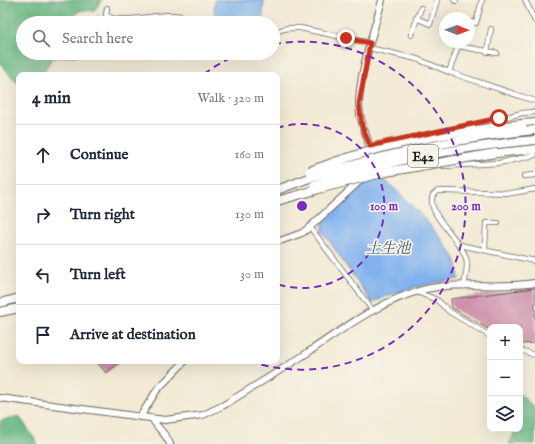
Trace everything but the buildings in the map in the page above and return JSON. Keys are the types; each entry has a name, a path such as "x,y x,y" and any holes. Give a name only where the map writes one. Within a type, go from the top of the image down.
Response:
{"highway":[{"path":"280,198 313,181 350,156 412,141 474,129 535,123"},
{"name":"E42","path":"313,181 405,151 484,136 535,130"},
{"name":"E42","path":"280,189 415,157 470,147 535,140"},
{"path":"280,186 386,172 496,153 535,149"},
{"path":"0,303 16,299"},
{"path":"0,312 16,309"}],"street":[{"path":"280,241 302,233 310,227 362,178 370,167 370,146 362,126 359,104 370,46 382,0"},
{"path":"416,18 430,24 437,0"},
{"path":"475,23 482,0"},
{"path":"525,0 535,21"},
{"path":"107,8 106,15 107,16"},
{"path":"411,34 421,8"},
{"path":"280,30 300,28 417,59 449,72 535,101"},
{"path":"487,52 491,29"},
{"path":"449,72 458,46 497,54"},
{"path":"370,146 522,113 535,112"},
{"path":"390,141 403,172 446,165 499,163 535,156"},
{"path":"524,176 535,175"},
{"path":"464,286 467,262 460,245 438,218 432,207 432,199 438,192 456,190 512,194 535,190"},
{"path":"485,250 486,223 498,223"},
{"path":"310,227 373,311"},
{"path":"460,245 535,262"},
{"path":"0,398 153,420 189,418 203,415 224,405 373,311 400,297 438,287 504,286 535,283"},
{"path":"418,292 437,300 450,312 487,334"},
{"path":"523,351 535,355"},
{"path":"140,418 157,390 182,364"},
{"path":"153,420 158,429 168,439 170,444"}],"green space":[{"path":"0,0 102,0 94,11 81,10 74,16 16,16 16,60 51,60 44,72 16,72 16,82 0,63"},
{"path":"523,397 535,408 535,444 509,444 515,432 523,432"},
{"path":"19,416 38,444 0,444 0,421"}],"water":[{"path":"215,0 264,0 263,16 216,16 214,11"},
{"name":"土生池","path":"375,172 407,201 441,238 456,261 459,279 415,287 372,303 323,232 323,218"}],"route":[{"path":"346,38 370,43 359,104 362,126 370,146 499,118"}]}
